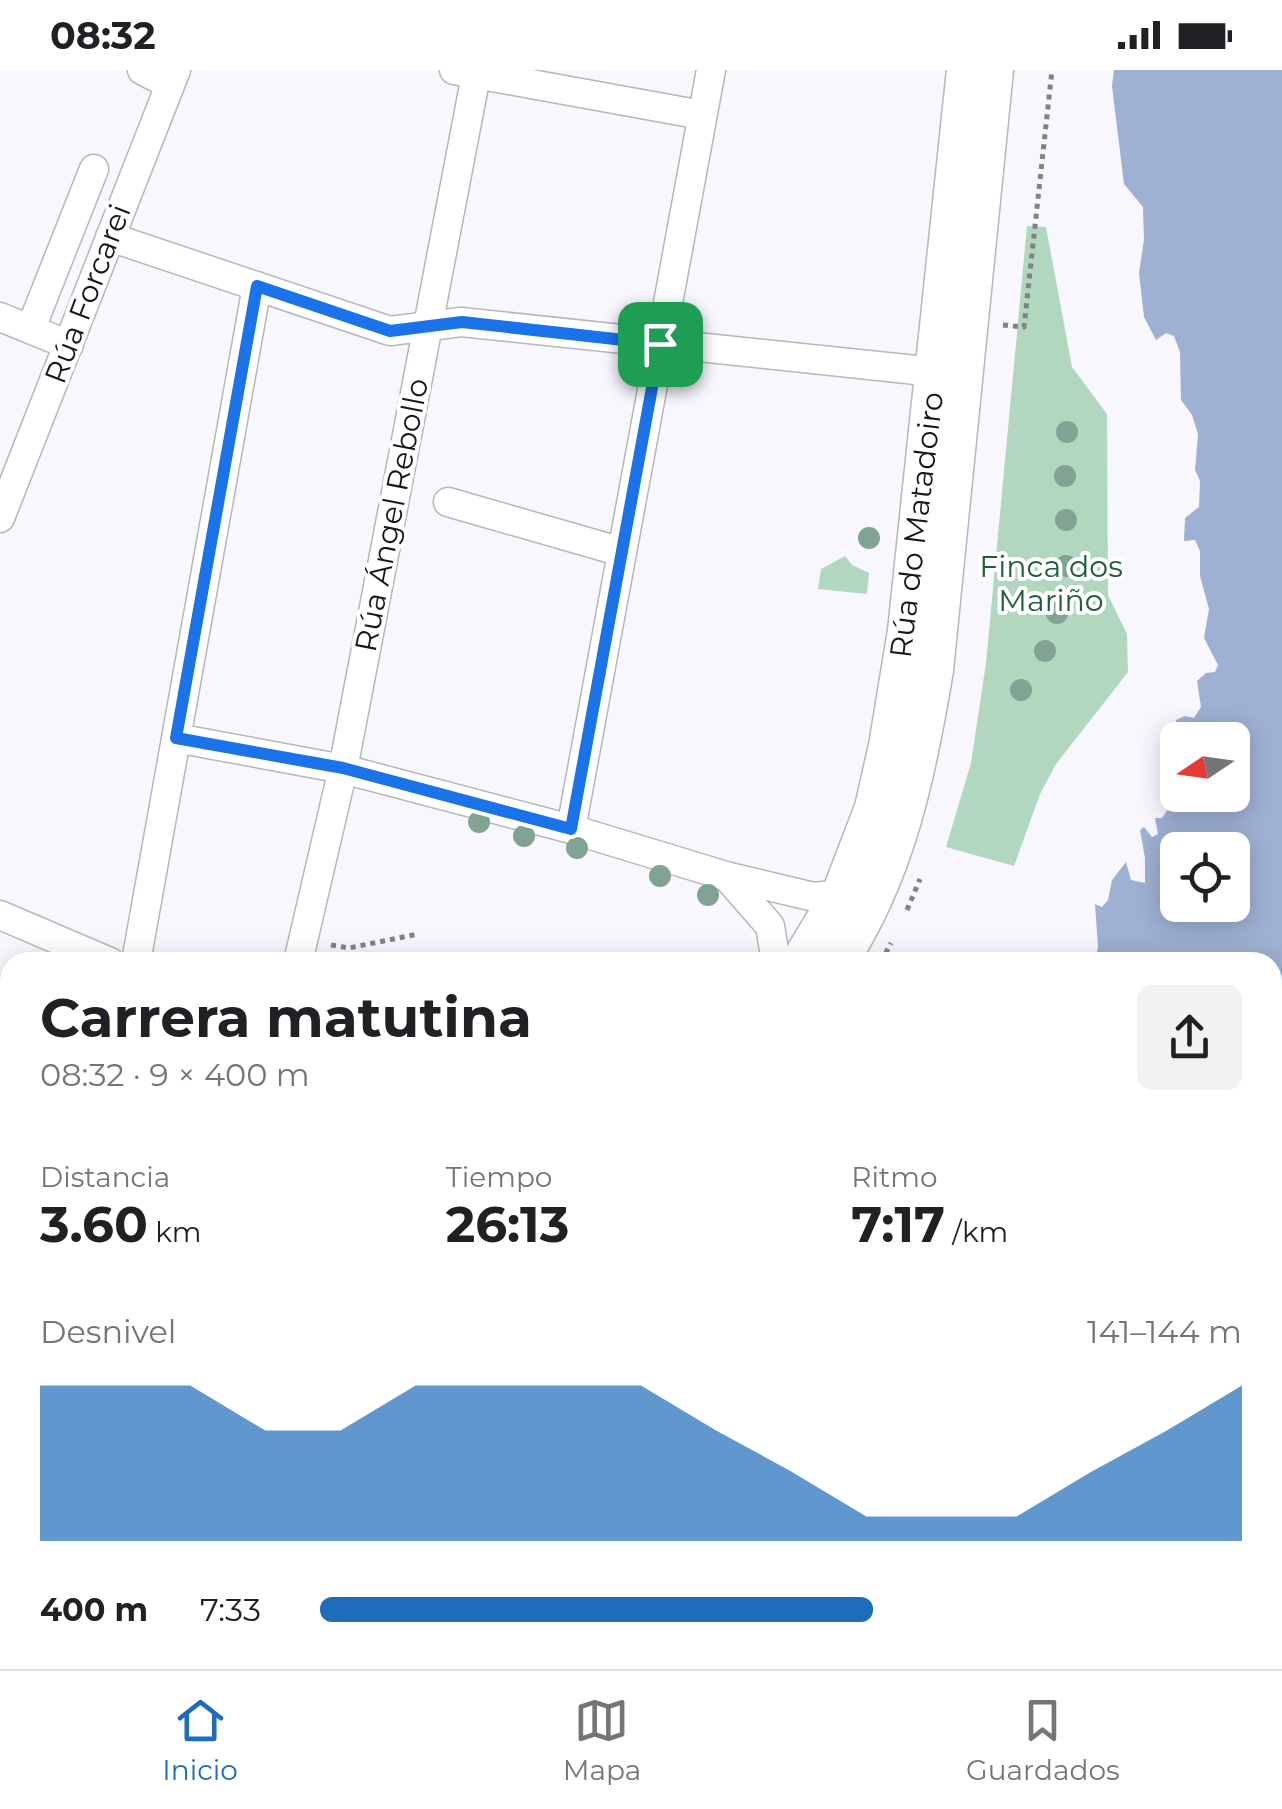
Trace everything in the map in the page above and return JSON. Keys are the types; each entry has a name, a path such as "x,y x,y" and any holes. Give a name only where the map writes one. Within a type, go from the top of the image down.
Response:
{"main road":[{"name":"Rúa do Matadoiro","path":"806,952 840,894 874,808 888,746 907,631 966,70"},
{"name":"Rúa do Matadoiro","path":"843,952 880,884 914,780 934,670 994,70"},
{"path":"840,894 880,884"}],"street":[{"path":"142,70 173,77"},
{"path":"571,829 711,70"},
{"path":"469,72 702,115"},
{"name":"Rúa Ángel Rebollo","path":"298,952 343,768 427,326 469,72"},
{"name":"Rúa Forcarei","path":"0,518 6,487 69,345 173,77"},
{"path":"31,328 94,169"},
{"path":"110,237 390,331 462,322 934,372"},
{"path":"138,952 257,286"},
{"path":"0,317 69,345"},
{"path":"448,502 622,552"},
{"path":"176,738 343,768 571,829 726,876 814,897 840,894"},
{"path":"726,876 770,926 774,952"},
{"path":"0,915 87,952"}],"path":[{"path":"1004,324 1024,327 1052,70"},
{"path":"324,952 418,934"}],"green space":[{"name":"Finca dos Mariño","path":"1027,226 1046,227 1072,367 1107,414 1108,595 1127,634 1128,672 1056,764 1040,794 1014,866 946,847 971,763 986,663"},
{"path":"845,556 852,565 869,573 867,594 818,589 821,569"}],"water":[{"path":"1114,70 1282,70 1282,952 1097,952 1095,904 1102,907 1108,900 1112,880 1126,862 1131,880 1145,883 1140,830 1144,827 1152,837 1158,834 1155,818 1162,818 1166,812 1250,812 1250,722 1176,722 1185,716 1194,718 1201,707 1197,681 1206,673 1215,672 1218,665 1204,638 1209,609 1200,576 1200,551 1195,540 1184,541 1185,518 1199,507 1200,481 1195,470 1198,434 1192,415 1181,400 1180,352 1174,336 1166,333 1156,340 1144,317 1139,273 1143,207 1124,184 1112,86"}],"route":[{"path":"257,286 390,331 462,322 660,344 571,829 343,768 176,738 257,286"}]}
